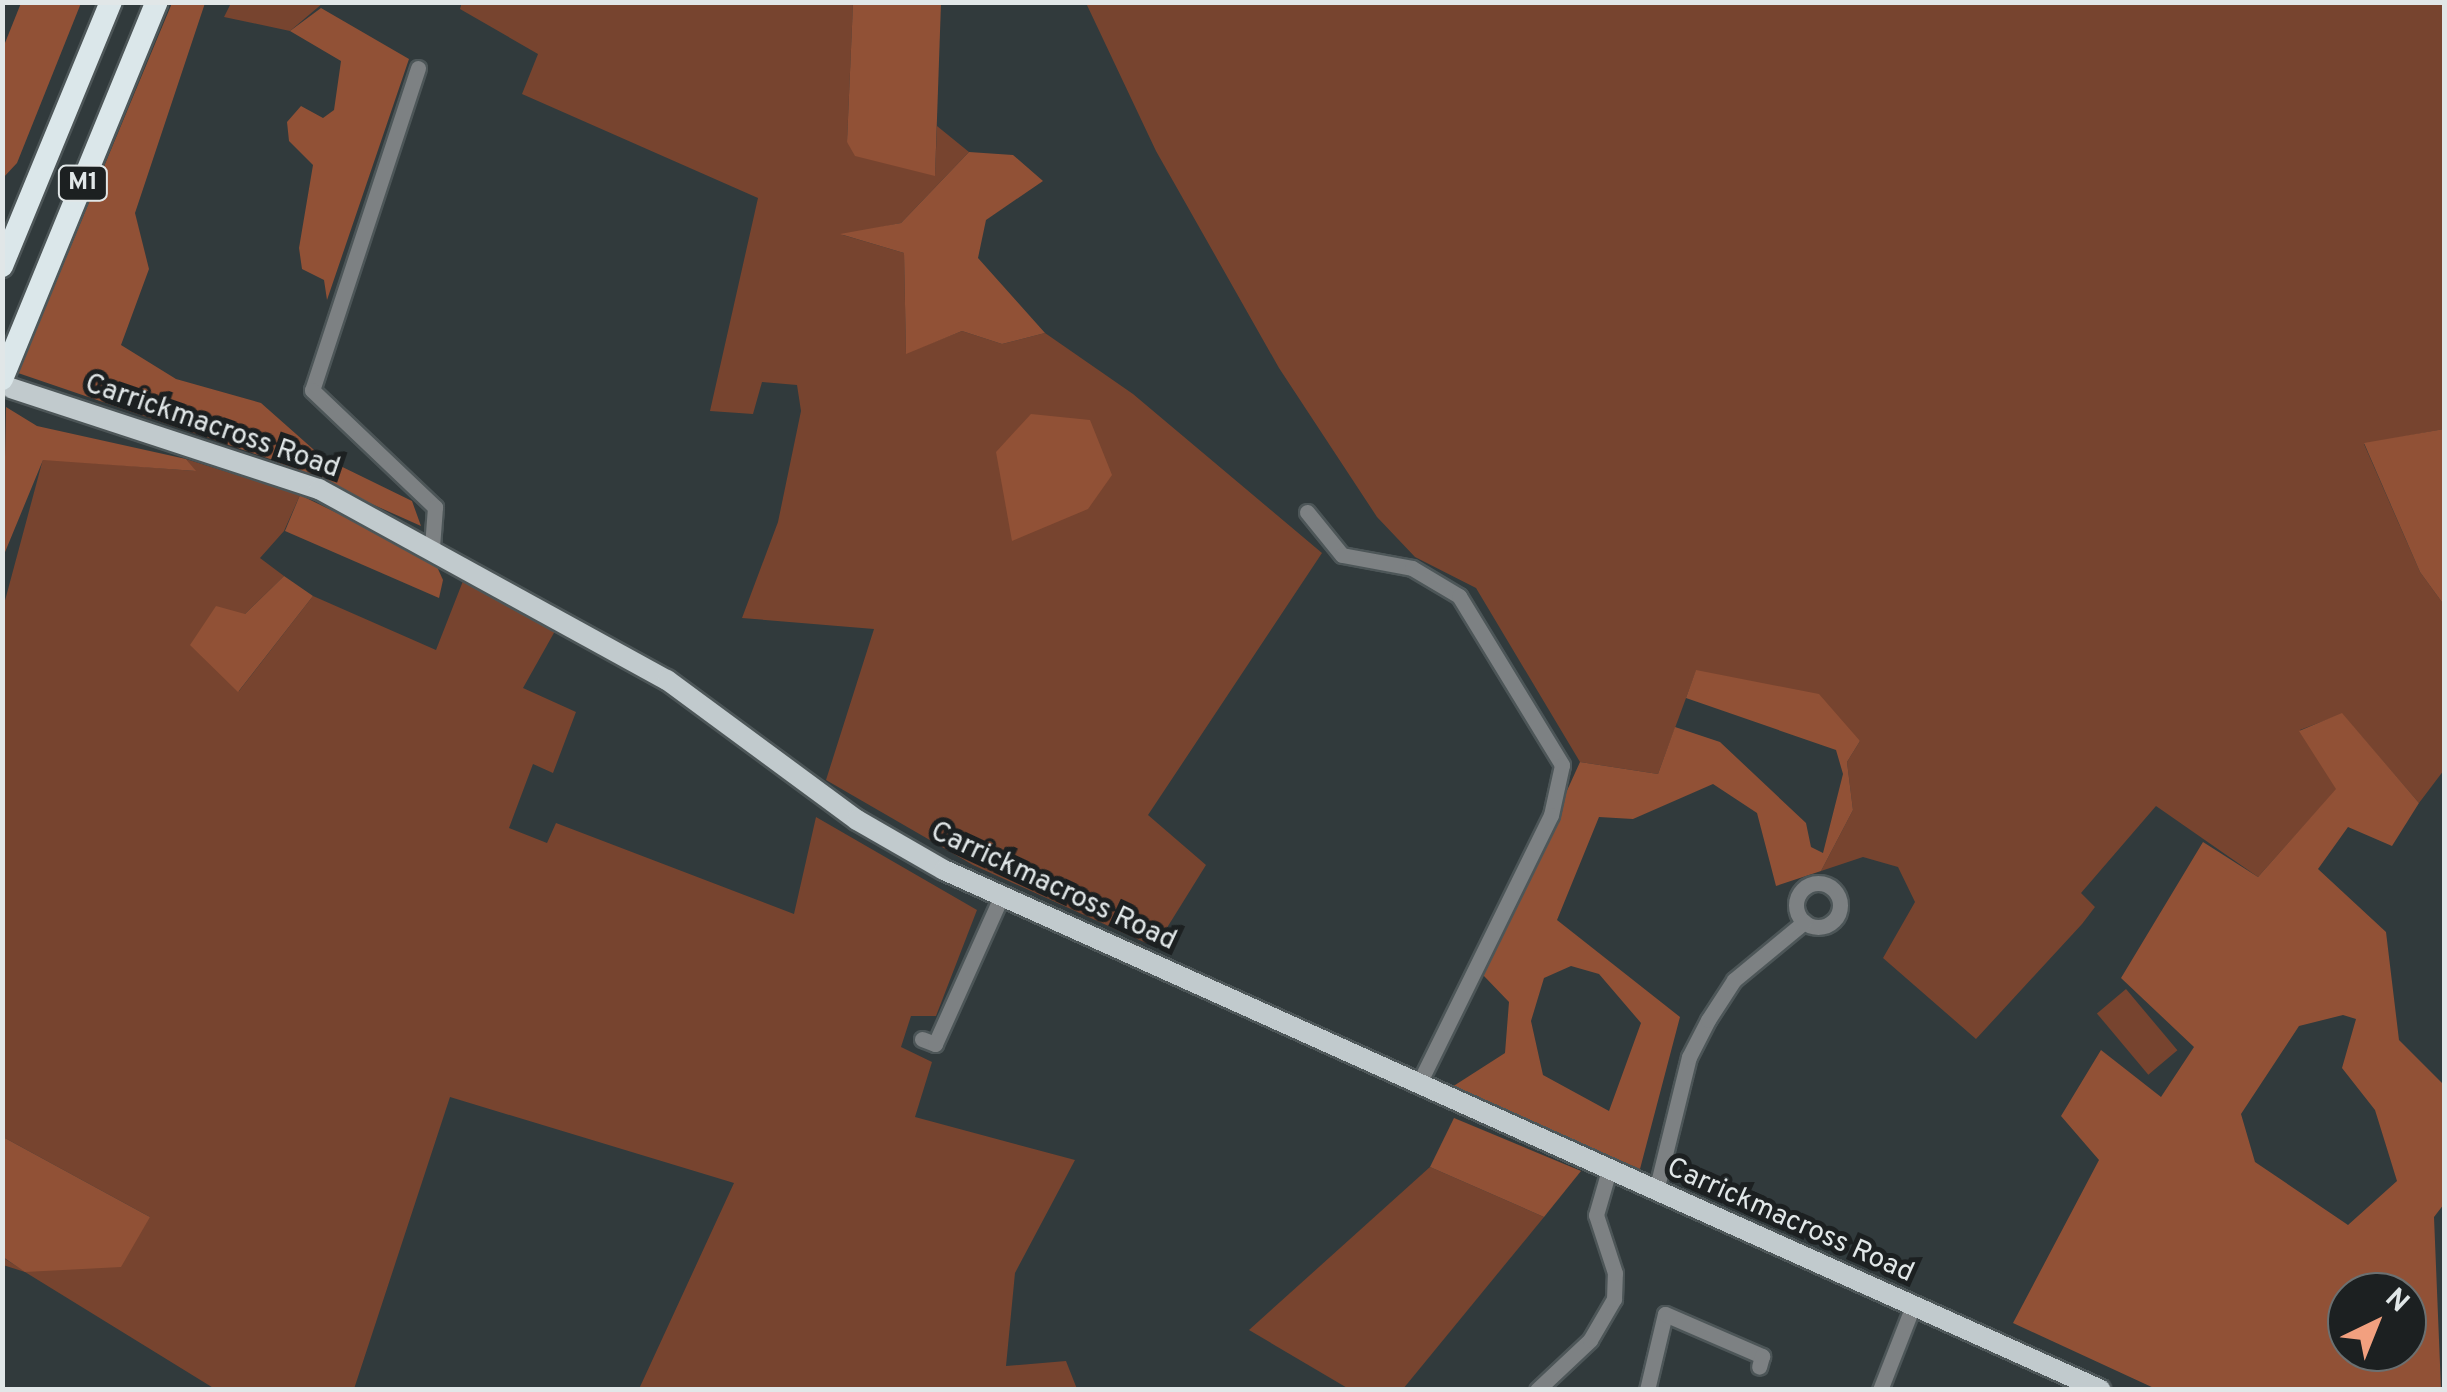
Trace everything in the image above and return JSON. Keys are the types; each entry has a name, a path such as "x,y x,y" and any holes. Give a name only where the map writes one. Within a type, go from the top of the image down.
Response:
{"highway":[{"name":"M1","path":"2,266 110,2"},
{"name":"M1","path":"8,377 157,2"}],"main road":[{"name":"Carrickmacross Road","path":"8,377 319,490 432,546 655,672 858,820 1001,898 2101,1390"}],"street":[{"path":"418,68 312,390 434,507 432,546"},
{"path":"1307,512 1342,555 1400,563 1459,596 1562,765 1551,815 1418,1084"},
{"path":"922,1038 935,1044 1001,898"},
{"path":"1656,1191 1689,1058 1708,1020 1734,980 1804,922"},
{"path":"1538,1390 1590,1340 1614,1299 1614,1274 1596,1215 1609,1170"},
{"path":"1880,1390 1913,1306"},
{"path":"1647,1390 1665,1314 1762,1356 1758,1366"}],"shaded area":[{"path":"231,2 323,3 290,31 224,17"},
{"path":"462,2 853,3 847,142 935,175 937,126 969,152 901,223 843,235 904,253 906,353 962,331 1002,344 1045,333 1133,394 1322,553 1148,815 1206,865 1155,947 973,865 826,780 874,629 742,618 778,522 801,411 797,385 762,382 753,414 710,411 758,198 522,94 538,54 460,9"},
{"path":"21,3 81,3 17,163 3,178 3,48"},
{"path":"172,3 205,3 135,213 149,269 121,345 176,379 261,403 322,457 412,501 421,526 273,460 18,373"},
{"path":"853,3 941,3 935,176 855,156 847,142"},
{"path":"1086,3 2444,3 2444,429 2364,444 2420,572 2444,605 2444,770 2419,803 2342,714 2300,730 2337,789 2258,877 2156,806 2081,893 2095,907 2082,924 1976,1039 1883,958 1915,902 1898,867 1863,857 1821,871 1853,810 1847,762 1860,741 1696,671 1658,774 1580,762 1476,588 1415,557 1377,517 1279,368 1156,151"},
{"path":"321,8 409,59 327,300 324,280 302,269 299,248 313,165 289,141 287,122 301,106 323,118 334,110 341,61 290,31"},
{"path":"969,152 1013,155 1043,181 986,220 978,258 1045,333 1002,344 962,331 906,354 904,253 840,234 901,223"},
{"path":"6,407 37,426 186,459 196,471 43,460 3,557"},
{"path":"1031,414 1090,420 1112,475 1088,509 1012,541 996,452"},
{"path":"2444,429 2444,605 2420,572 2364,443"},
{"path":"43,459 195,471 186,459 300,495 284,531 260,558 284,576 245,614 239,691 313,596 436,650 463,581 555,631 523,688 576,712 553,773 533,764 509,828 547,843 556,823 794,914 816,817 977,910 936,1016 911,1016 901,1047 932,1062 915,1117 1075,1160 1015,1273 1006,1366 1066,1361 1077,1389 639,1389 734,1183 450,1097 354,1389 215,1389 25,1272 3,1265 2,1257 26,1272 150,1217 3,1137 3,608"},
{"path":"300,495 434,560 443,580 439,598 285,531"},
{"path":"284,576 313,596 238,692 190,645 216,606 245,614"},
{"path":"1696,670 1819,694 1860,741 1847,762 1853,810 1821,871 1776,886 1757,813 1713,784 1633,819 1599,817 1557,920 1680,1017 1640,1169 1452,1087 1505,1053 1509,1002 1483,975 1580,762 1658,774 1675,727 1720,742 1806,823 1811,847 1823,853 1843,774 1836,750 1686,698","holes":["1571,966 1599,974 1641,1023 1609,1111 1543,1075 1531,1021 1544,978"]},
{"path":"2342,713 2419,803 2392,846 2348,827 2318,869 2386,932 2399,1040 2444,1085 2444,1204 2434,1217 2441,1389 2156,1389 2013,1323 2099,1160 2061,1116 2101,1050 2161,1097 2194,1047 2121,978 2203,842 2258,877 2336,789 2299,731","holes":["2343,1015 2356,1019 2342,1068 2375,1110 2397,1181 2348,1225 2255,1162 2241,1114 2299,1026"]},
{"path":"2126,989 2177,1050 2148,1075 2097,1013"},
{"path":"1454,1118 1581,1171 1544,1217 1430,1167"},
{"path":"3,1137 150,1217 121,1267 25,1272 3,1257"},
{"path":"1430,1167 1544,1217 1403,1389 1349,1389 1249,1330"}]}
